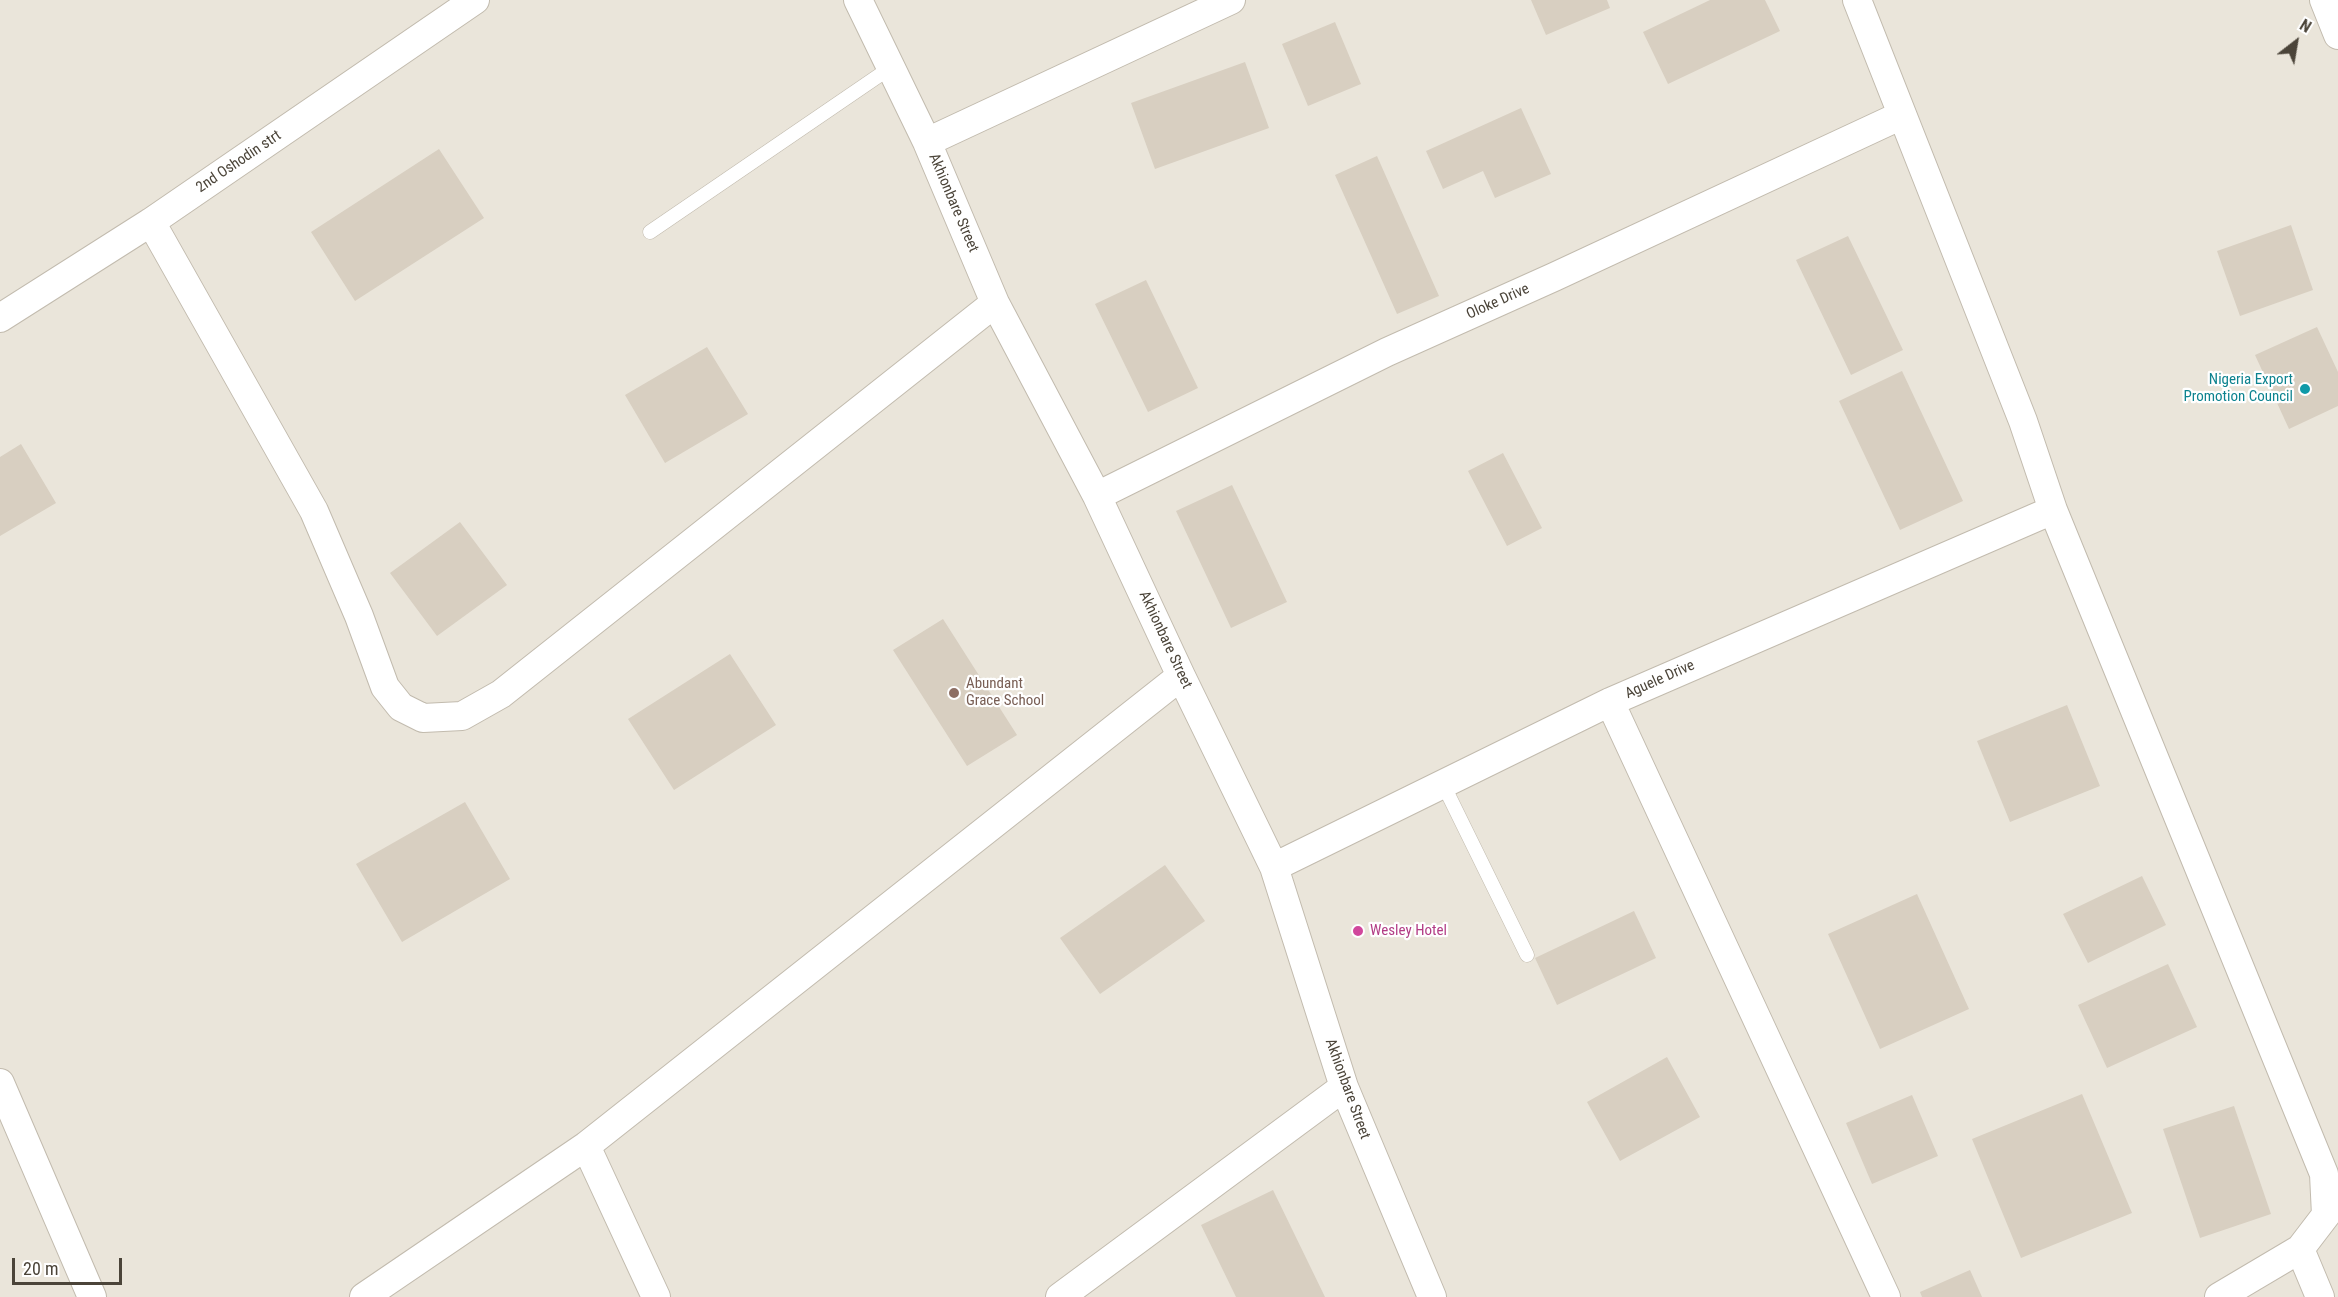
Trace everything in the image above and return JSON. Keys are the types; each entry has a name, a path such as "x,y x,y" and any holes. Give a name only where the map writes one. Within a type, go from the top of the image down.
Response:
{"street":[{"name":"2nd Oshodin strt","path":"0,318 151,222 475,0"},
{"name":"Akhionbare Street","path":"858,0 927,142 995,303 1097,496 1274,867 1344,1087 1432,1297"},
{"path":"927,142 1231,0"},
{"path":"1857,0 2023,421 2053,510 2324,1174 2326,1215 2300,1248 2218,1297"},
{"path":"2324,0 2338,34"},
{"name":"Oloke Drive","path":"1097,496 1387,352 1902,115"},
{"path":"151,222 314,512 359,616 385,687 401,707 423,718 462,716 501,694 995,303"},
{"name":"Aguele Drive","path":"1274,867 1610,702 2053,510"},
{"path":"364,1297 586,1146 1181,676"},
{"path":"1610,702 1886,1297"},
{"path":"0,1083 92,1297"},
{"path":"1060,1297 1344,1087"},
{"path":"586,1146 656,1297"},
{"path":"2300,1248 2320,1297"}],"lane":[{"path":"650,232 890,68"},
{"path":"1443,784 1527,955"}],"shaded area":[{"path":"0,0 2338,0 2338,1297 0,1297"}],"building":[{"path":"1531,0 1607,0 1610,8 1546,35"},
{"path":"1710,0 1765,0 1780,31 1668,84 1643,32"},
{"path":"1335,22 1361,84 1308,106 1282,44"},
{"path":"1245,62 1269,128 1155,169 1131,103"},
{"path":"1521,108 1551,174 1495,198 1483,171 1443,189 1426,151"},
{"path":"439,149 484,218 355,301 311,232"},
{"path":"1377,156 1439,296 1397,314 1335,175"},
{"path":"2291,225 2313,290 2240,316 2217,251"},
{"path":"1848,236 1903,350 1851,375 1796,260"},
{"path":"1146,280 1198,388 1148,412 1095,304"},
{"name":"Nigeria Export Promotion Council","path":"2317,327 2338,372 2338,406 2289,429 2255,355"},
{"path":"707,347 748,414 665,463 625,395"},
{"path":"1902,371 1963,501 1900,530 1839,401"},
{"path":"21,444 56,503 0,536 0,457"},
{"path":"1503,453 1542,528 1507,546 1468,471"},
{"path":"1232,485 1287,602 1231,628 1176,511"},
{"path":"460,522 507,585 437,636 390,573"},
{"path":"943,619 1017,735 967,766 893,650"},
{"path":"730,654 776,725 674,790 628,719"},
{"path":"2067,705 2100,786 2010,822 1977,741"},
{"path":"465,802 510,879 402,942 356,864"},
{"path":"1165,865 1205,921 1100,994 1060,938"},
{"path":"2142,876 2166,925 2088,963 2063,914"},
{"path":"1917,894 1969,1009 1880,1049 1828,934"},
{"path":"1634,911 1656,958 1557,1005 1535,958"},
{"path":"2168,964 2197,1027 2107,1068 2078,1005"},
{"path":"1667,1057 1700,1117 1620,1161 1587,1102"},
{"path":"2082,1094 2132,1213 2021,1258 1972,1139"},
{"path":"1912,1095 1938,1156 1872,1184 1846,1123"},
{"path":"2234,1106 2271,1214 2200,1238 2163,1129"},
{"path":"1273,1190 1325,1297 1236,1297 1201,1225"},
{"path":"1970,1270 1982,1297 1922,1297 1920,1292"}],"place":[{"name":"Nigeria Export Promotion Council","path":"2305,389"},
{"name":"Abundant Grace School","path":"954,693"},
{"name":"Wesley Hotel","path":"1358,931"}]}
